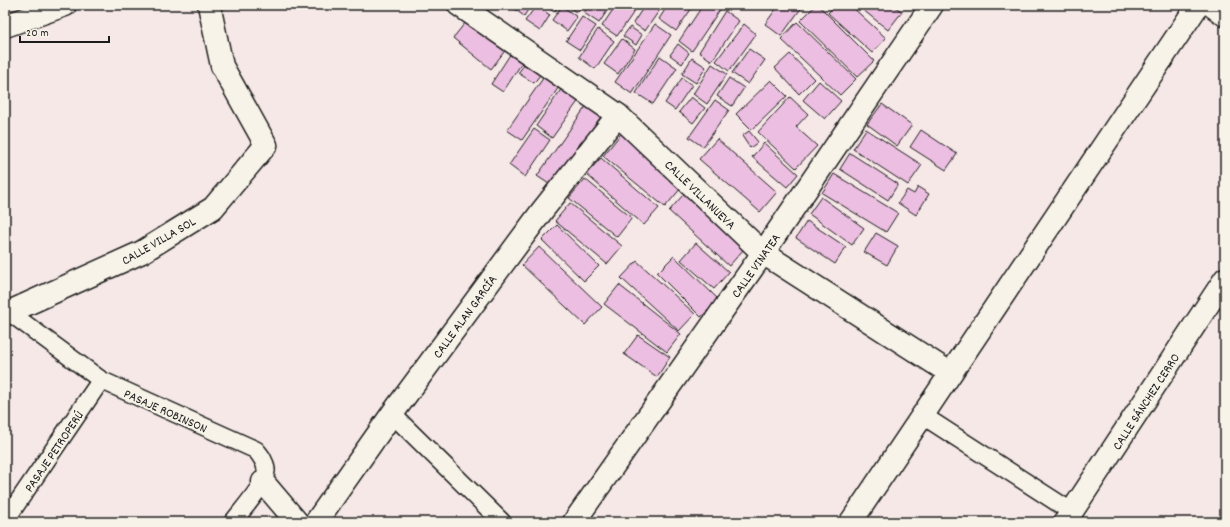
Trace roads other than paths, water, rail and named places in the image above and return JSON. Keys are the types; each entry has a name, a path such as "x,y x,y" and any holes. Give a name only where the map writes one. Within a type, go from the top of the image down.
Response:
{"street":[{"path":"5,26 65,5"},
{"name":"CALLE VILLA SOL","path":"7,313 142,252 213,208 266,145 222,66 209,5"},
{"name":"CALLE VILLANUEVA","path":"459,5 618,115 763,253 950,373"},
{"path":"851,522 1198,5"},
{"name":"CALLE VINATEA","path":"574,522 763,253 925,8"},
{"name":"CALLE ALAN GARCÍA","path":"316,522 392,414 542,211 618,115"},
{"name":"CALLE SÁNCHEZ CERRO","path":"1068,517 1225,279"},
{"path":"263,482 297,522"}],"lane":[{"path":"1206,5 1225,18"},
{"name":"PASAJE ROBINSON","path":"7,313 101,380 256,450 264,459 267,471 263,482"},
{"name":"PASAJE PETROPERÚ","path":"5,521 101,380"},
{"path":"392,414 502,522"},
{"path":"922,416 1068,517"},
{"path":"233,522 263,482"}]}
